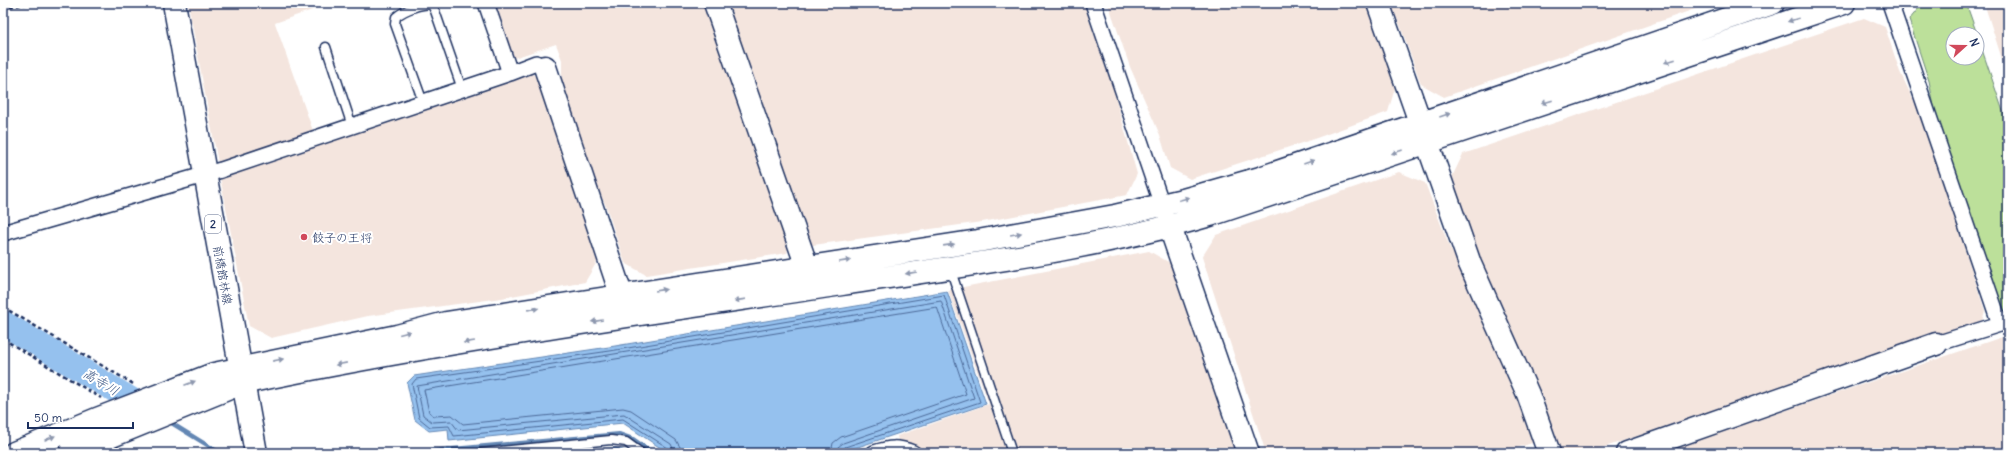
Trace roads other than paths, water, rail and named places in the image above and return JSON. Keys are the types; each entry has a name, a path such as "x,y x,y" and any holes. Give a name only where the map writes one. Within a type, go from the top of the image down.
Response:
{"street":[{"name":"前橋館林線","path":"174,3 204,175 255,449"},
{"path":"486,3 510,73"},
{"path":"716,3 807,267 818,278 838,284"},
{"path":"1093,3 1248,453"},
{"path":"1378,3 1470,264 1528,394 1549,453"},
{"path":"14,453 142,397 214,374 241,376 406,352 628,316 950,268 1120,238 1170,227 1773,3"},
{"path":"70,453 170,413 241,376 446,323 978,241 1115,216 1162,205 1425,133 1844,3"},
{"path":"1629,453 1936,344 2004,323 1890,3"},
{"path":"3,233 204,175 510,73 536,62 545,67 628,316"},
{"path":"778,294 789,289 807,267"},
{"path":"874,453 890,448 902,449 913,453"}],"lane":[{"path":"423,102 395,24 396,17 400,14 427,4 432,5 435,10 462,89"},
{"path":"326,47 352,126"},
{"path":"950,268 1012,453"},
{"path":"481,453 611,440 626,442 641,453"}],"water":[{"path":"947,291 986,404 840,453 668,453 623,423 449,441 448,429 429,431 415,420 407,383 414,376 609,347"},
{"path":"616,448 632,453 565,453"}],"waterway":[{"name":"高寺川","path":"3,323 155,414"},
{"name":"高寺川","path":"168,421 220,453"},
{"name":"高寺川","path":"408,453 619,434 633,439 653,453"},
{"name":"高寺川","path":"861,453 872,449"}],"place":[{"name":"餃子の王将","path":"304,237"}]}
